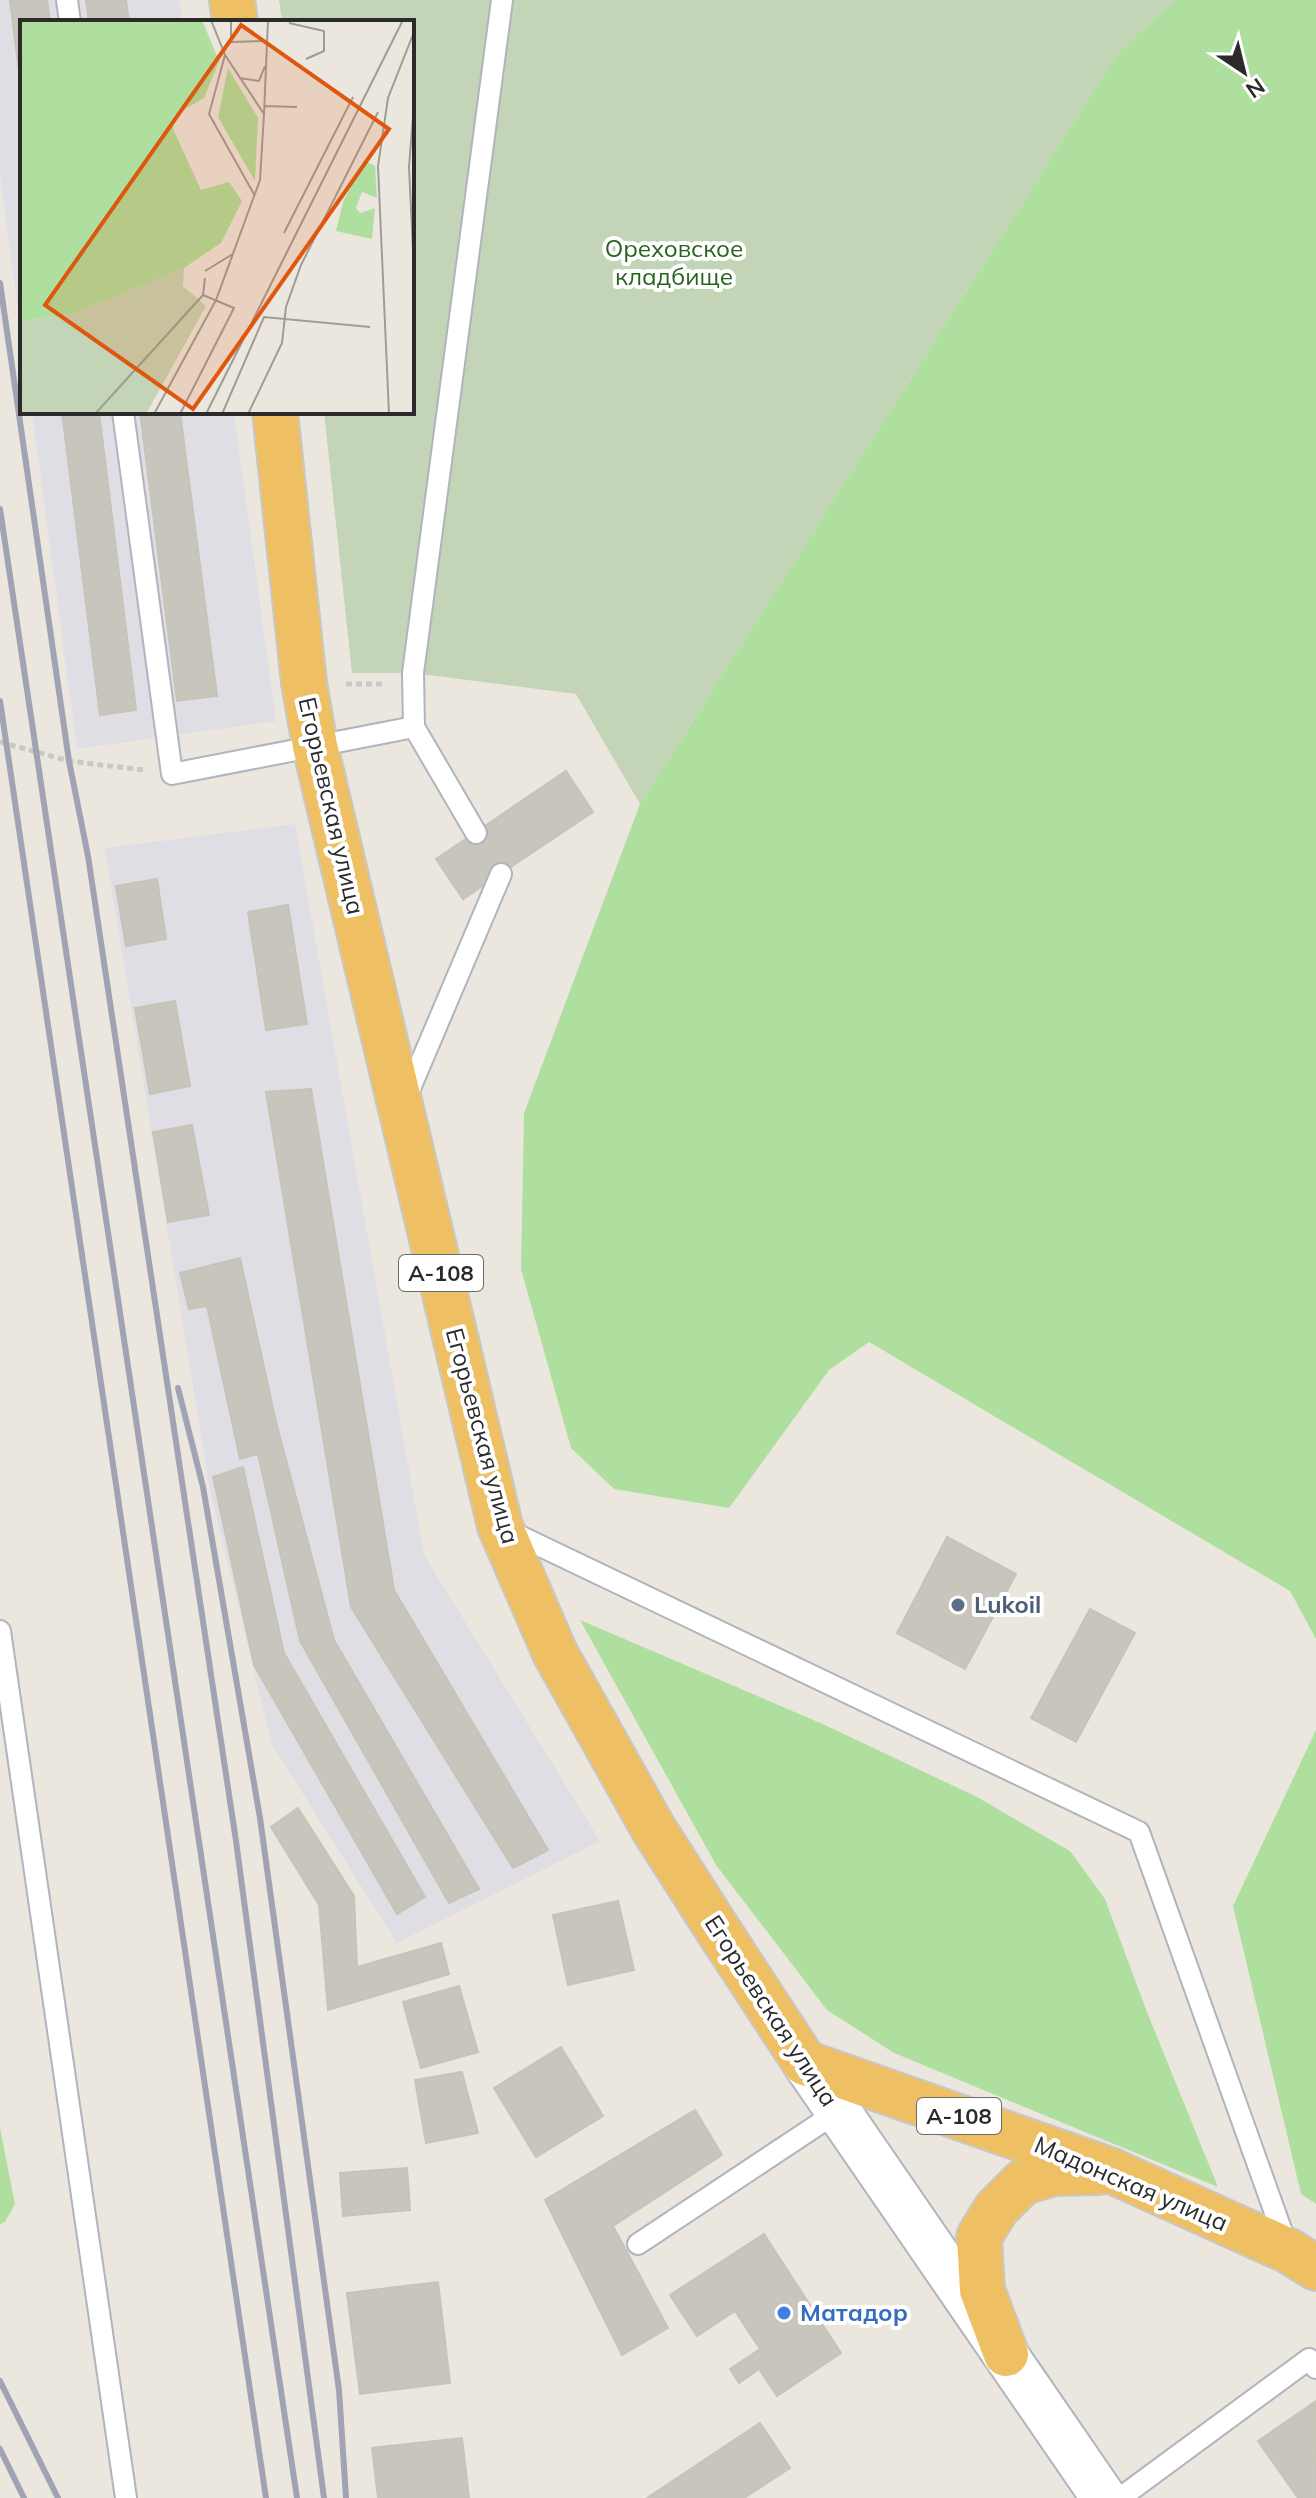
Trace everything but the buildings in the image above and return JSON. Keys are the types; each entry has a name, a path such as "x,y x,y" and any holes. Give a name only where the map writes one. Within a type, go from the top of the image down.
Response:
{"highway":[{"path":"232,0 235,20"},
{"name":"Егорьевская улица","path":"275,414 301,655 315,746 500,1526 555,1653 653,1828 805,2063"},
{"name":"Мадонская улица","path":"805,2063 1112,2171 1302,2260"},
{"path":"1006,2354 982,2290 979,2237 996,2209 1023,2182 1054,2173 1112,2171"}],"main road":[{"name":"Егорьевская улица","path":"805,2063 1104,2498"}],"lane":[{"path":"67,0 70,20"},
{"path":"476,833 414,727 413,673 502,0"},
{"path":"123,414 172,774 414,727"},
{"path":"402,1107 501,874"},
{"path":"500,1526 1139,1832 1302,2260"},
{"path":"0,1631 126,2498"},
{"path":"638,2244 837,2112"},
{"path":"1120,2498 1309,2359 1316,2368"}],"path":[{"path":"0,742 69,761 172,774"}],"shaded area":[{"path":"0,0 179,0 182,20 20,20 20,324 0,176"},
{"path":"32,414 234,414 276,721 77,749"},
{"path":"295,824 424,1555 600,1841 397,1943 272,1745 210,1490 105,848"}],"green space":[{"name":"Ореховское кладбище","path":"279,0 1175,0 1119,51 640,804 576,694 413,673 352,673 324,414 414,414 414,20 282,20"},
{"path":"1175,0 1316,0 1316,1639 1290,1591 869,1342 829,1370 729,1508 614,1489 571,1448 521,1269 524,1113 640,804 1119,51"},
{"path":"580,1620 825,1725 977,1797 1070,1851 1105,1899 1218,2187 894,2053 827,2010 716,1865"},
{"path":"1316,1730 1316,2204 1301,2194 1233,1906"},
{"path":"0,2128 15,2204 5,2222 0,2224"}],"railway":[{"path":"0,283 69,761 88,856 236,1841 324,2498"},
{"path":"0,509 297,2498"},
{"path":"0,701 266,2498"},
{"path":"178,1388 203,1487 260,1818 339,2390 346,2498"},
{"path":"0,2381 58,2498"},
{"path":"0,2449 24,2498"}],"place":[{"name":"Lukoil","path":"958,1605"},
{"name":"Матадор","path":"784,2313"}]}
